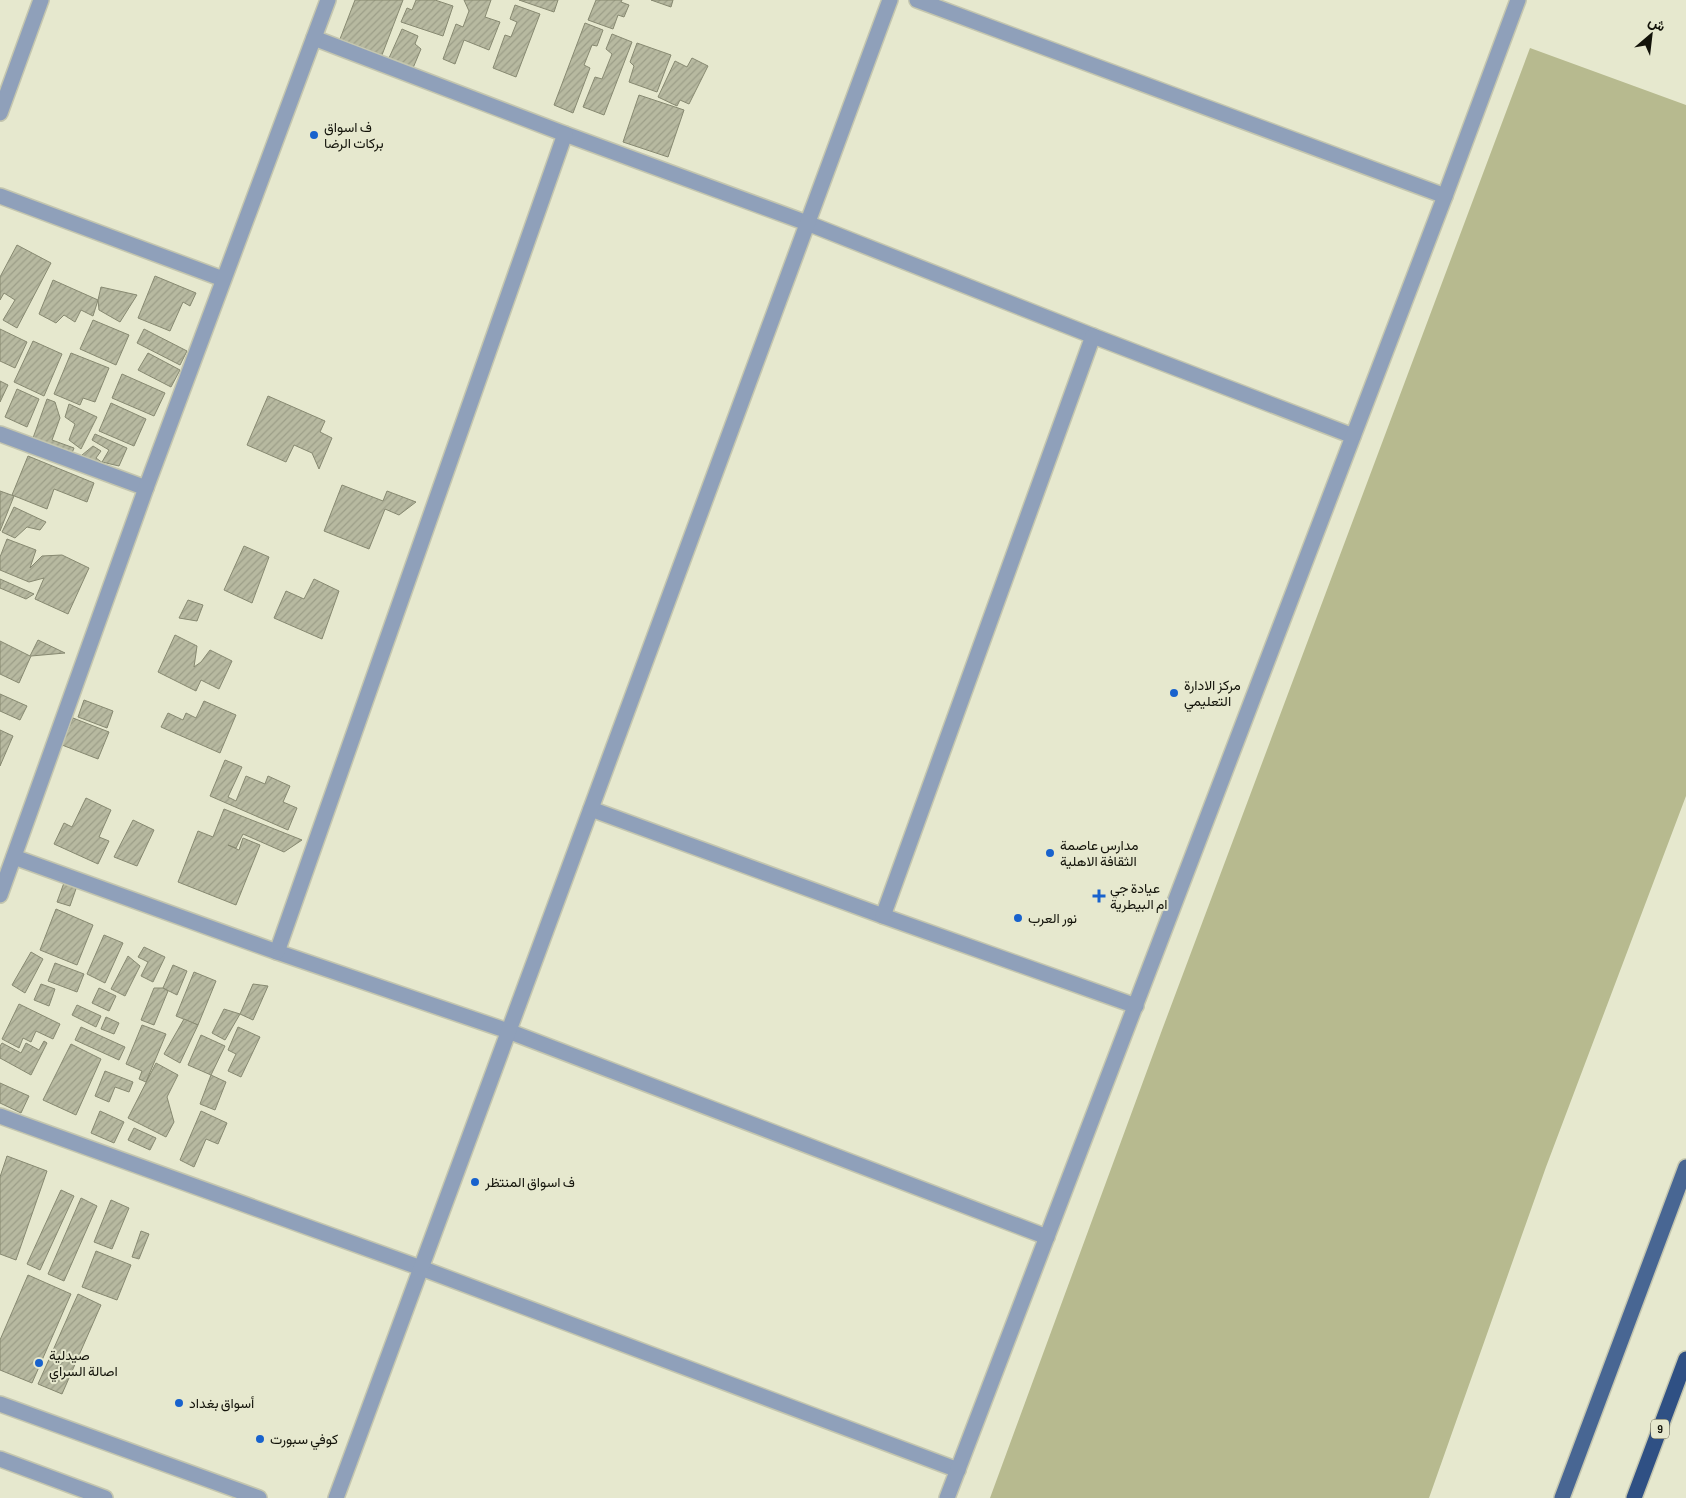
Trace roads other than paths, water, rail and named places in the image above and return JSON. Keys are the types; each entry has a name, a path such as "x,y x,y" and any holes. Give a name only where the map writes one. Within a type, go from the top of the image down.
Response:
{"highway":[{"name":"9","path":"1634,1498 1686,1359"}],"main road":[{"path":"1562,1498 1686,1167"}],"street":[{"path":"0,113 41,0"},
{"path":"0,895 146,488 328,0"},
{"path":"336,1498 890,0"},
{"path":"917,0 1445,196"},
{"path":"948,1498 1518,0"},
{"path":"314,38 565,134 807,223 1353,436"},
{"path":"276,952 565,134"},
{"path":"0,196 223,279"},
{"path":"883,916 1093,336"},
{"path":"0,434 146,488"},
{"path":"590,809 1136,1006"},
{"path":"14,857 276,952 508,1031 1047,1237"},
{"path":"0,1116 421,1268 958,1470"},
{"path":"0,1404 259,1498"},
{"path":"0,1459 105,1498"}],"place":[{"name":"ف اسواق بركات الرضا","path":"314,135"},
{"name":"مركز الادارة التعليمي","path":"1174,693"},
{"name":"مدارس عاصمة الثقافة الاهلية","path":"1050,853"},
{"name":"عيادة جي ام البيطرية","path":"1099,896"},
{"name":"نور العرب","path":"1018,918"},
{"name":"ف اسواق المنتظر","path":"475,1182"},
{"name":"صيدلية اصالة السراي","path":"39,1363"},
{"name":"أسواق بغداد","path":"179,1403"},
{"name":"كوفي سبورت","path":"260,1439"}]}
